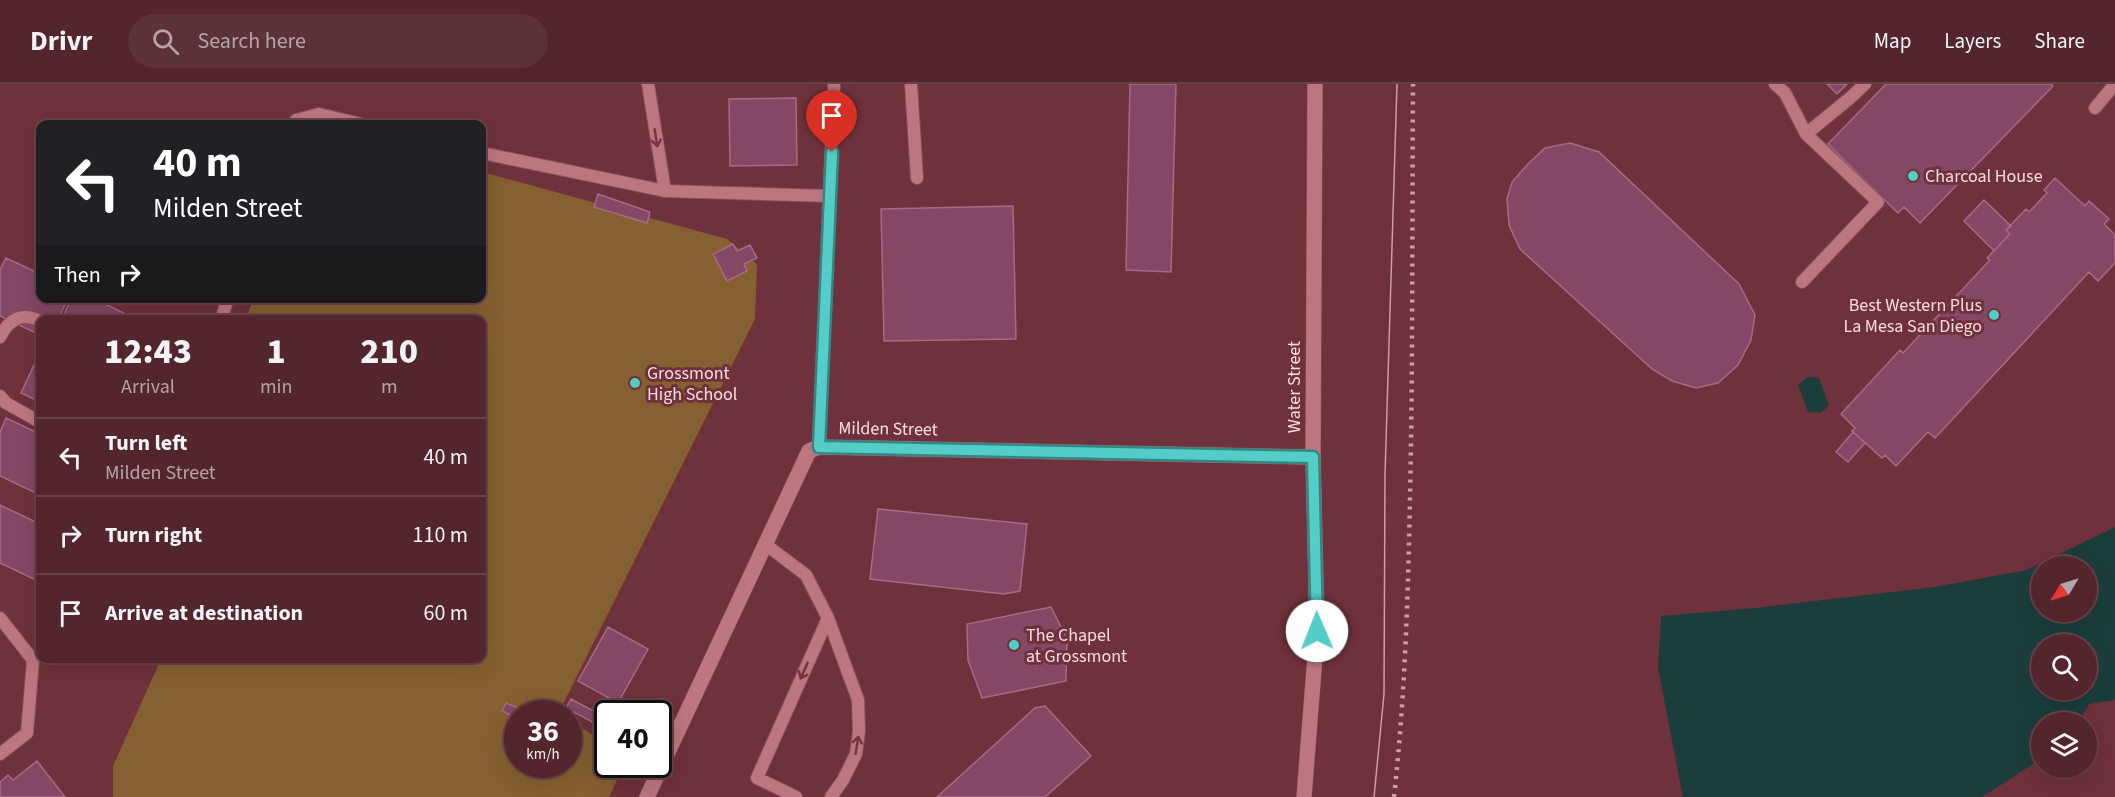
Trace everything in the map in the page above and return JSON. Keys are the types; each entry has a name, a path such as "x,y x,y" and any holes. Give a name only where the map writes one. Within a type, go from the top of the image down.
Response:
{"street":[{"name":"Water Street","path":"1304,797 1317,631 1313,457 1315,84"},
{"name":"Milden Street","path":"647,797 809,451 819,447 1313,457"}],"lane":[{"path":"648,84 665,191"},
{"path":"819,447 834,84"},
{"path":"911,84 917,178"},
{"path":"1775,84 1785,93 1806,134 1878,202 1802,282"},
{"path":"1806,134 1865,84"},
{"path":"2095,108 2115,84"},
{"path":"296,120 319,114 344,120"},
{"path":"486,154 665,191 830,196"},
{"path":"0,337 4,328 16,318 31,316 36,319"},
{"path":"0,396 6,403 36,420"},
{"path":"765,544 806,575 828,618 858,700 859,731 856,754 843,780 831,797"},
{"path":"0,618 33,660 27,733 0,754"},
{"path":"796,797 757,778 828,618"}],"shaded area":[{"path":"486,173 727,239 757,264 755,319 565,700 504,700 504,778 582,778 582,729 594,735 594,778 618,778 609,797 113,797 113,766 159,663 486,663 486,315 247,315 252,303 486,303"}],"water":[{"path":"1807,377 1819,378 1829,406 1820,413 1808,412 1798,385"},
{"path":"2115,527 2115,700 2089,704 2084,712 2031,712 2031,765 1982,797 1683,797 1658,668 1661,616 1755,608 1935,587 2031,568 2031,622 2097,622 2097,556 2056,556"}],"building":[{"path":"1130,84 1176,84 1171,272 1126,270"},
{"path":"1827,84 1847,84 1837,94"},
{"name":"Charcoal House","path":"1886,84 2051,84 2053,86 1920,223 1904,207 1898,213 1828,144"},
{"path":"796,98 797,165 730,166 729,99"},
{"path":"1570,143 1599,152 1739,284 1755,315 1751,340 1738,365 1718,383 1696,388 1672,381 1652,369 1520,249 1509,225 1507,199 1512,182 1545,148"},
{"name":"Best Western Plus La Mesa San Diego","path":"2055,178 2085,206 2089,201 2109,219 2104,224 2115,235 2115,263 2098,281 2089,272 1935,438 1928,432 1896,466 1885,455 1882,458 1852,431 1855,428 1841,414 1900,350 1903,353 1990,260 1987,258 2010,234 2006,230 2026,209 2029,212 2047,193 2044,190"},
{"path":"598,194 650,212 647,223 594,207"},
{"path":"1984,200 2011,226 2006,230 2010,234 1994,251 1964,221"},
{"path":"1013,206 1016,339 884,341 881,209"},
{"path":"733,244 737,251 750,245 757,258 744,264 747,271 727,281 713,254"},
{"path":"6,258 36,272 36,303 66,303 60,315 36,315 36,333 0,316 0,270"},
{"path":"69,303 103,303 128,315 64,315"},
{"path":"36,361 36,400 21,393"},
{"path":"6,418 36,432 36,493 0,476 0,432"},
{"path":"1853,432 1865,443 1848,462 1836,452"},
{"path":"0,505 36,522 36,580 0,563"},
{"path":"878,509 1027,524 1020,591 1004,594 870,579"},
{"path":"1051,607 1067,639 1066,681 982,698 968,660 967,624"},
{"path":"608,627 648,649 620,700 613,700 578,681"},
{"path":"582,705 594,711 594,723 582,717"},
{"path":"1045,706 1091,756 1045,797 937,797 1035,708"},
{"path":"37,761 65,797 0,797 0,782 8,775 13,780"}],"tram line":[{"path":"1374,797 1384,694 1385,474 1397,84"}],"railway":[{"path":"1394,797 1403,685 1408,573 1412,394 1413,84"}],"place":[{"name":"Charcoal House","path":"1913,176"},
{"name":"Best Western Plus La Mesa San Diego","path":"1994,315"},
{"name":"Grossmont High School","path":"635,383"},
{"name":"The Chapel at Grossmont","path":"1014,645"}],"route":[{"path":"832,152 819,447 1313,457 1317,631"}]}
